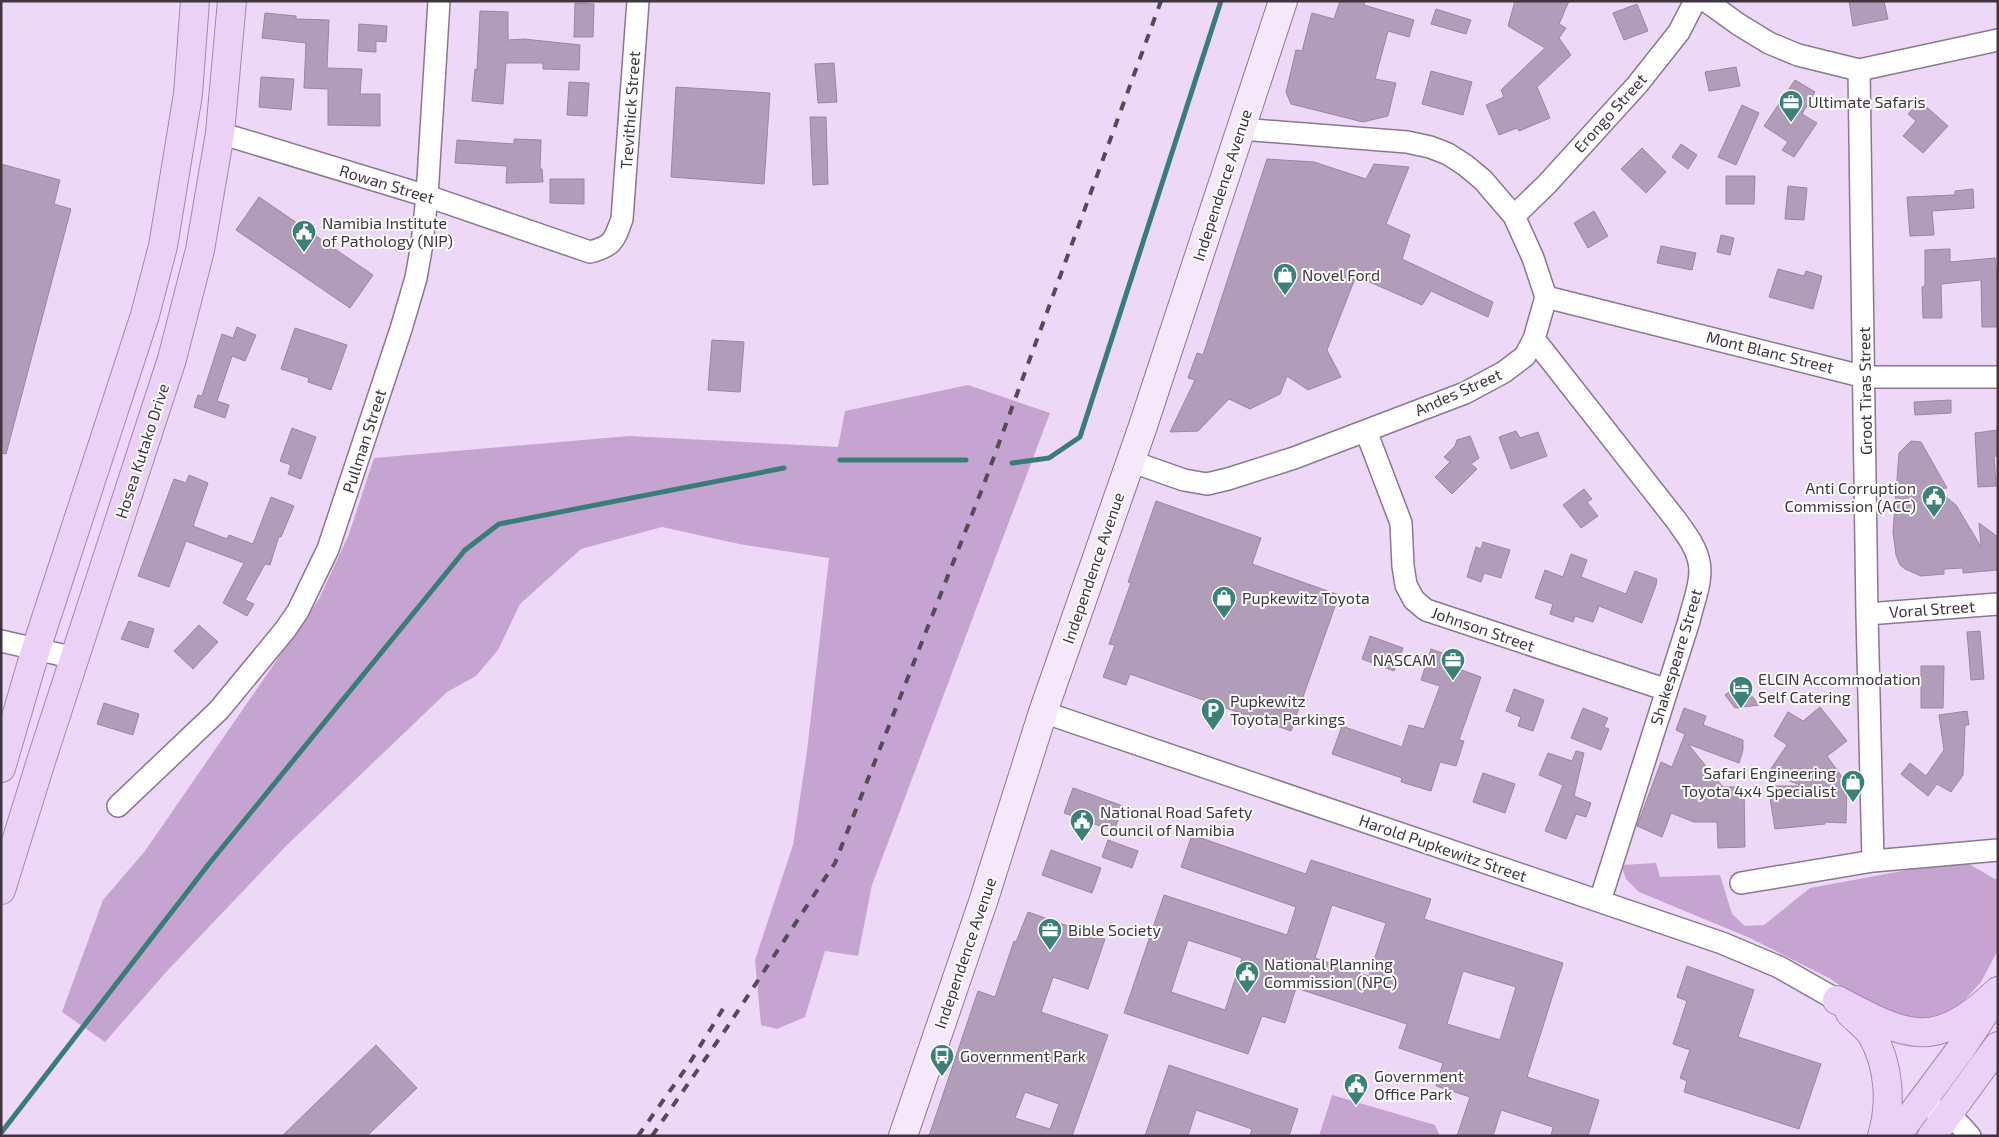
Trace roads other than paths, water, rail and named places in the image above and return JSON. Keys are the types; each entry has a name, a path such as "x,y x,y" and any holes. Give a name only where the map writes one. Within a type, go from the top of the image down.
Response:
{"main road":[{"path":"1,768 36,649 146,314 163,246 188,94 195,1"},
{"name":"Hosea Kutako Drive","path":"1,890 172,359 200,250 220,133 232,1"},
{"name":"Independence Avenue","path":"903,1136 984,899 1043,712 1130,461 1283,1"},
{"path":"1836,1000 1876,1021 1907,1032 1930,1033 1957,1024 1980,1008 1998,992"},
{"path":"1896,1136 1960,1050 1998,992"},
{"path":"1836,1000 1871,1034 1880,1053 1887,1079 1888,1103 1882,1136"},
{"path":"1957,1131 1998,1046"}],"street":[{"name":"Pullman Street","path":"118,806 219,710 298,611 328,549 416,278 427,196 439,1"},
{"name":"Trevithick Street","path":"622,219 638,1"},
{"name":"Erongo Street","path":"1514,216 1547,184 1637,85 1679,32 1696,1"},
{"path":"1706,1 1738,24 1770,43 1798,55 1859,70 1998,40"},
{"name":"Groot Tiras Street","path":"1859,70 1867,614 1873,861"},
{"path":"1241,130 1406,142 1430,147 1448,154 1483,180 1514,216 1533,258 1546,297"},
{"name":"Rowan Street","path":"220,133 427,196 590,252 606,248 616,237 622,219"},
{"name":"Mont Blanc Street","path":"1546,297 1865,376 1998,377"},
{"name":"Andes Street","path":"1130,461 1184,480 1207,484 1294,458 1465,393 1504,372 1525,356 1534,339 1546,297"},
{"name":"Shakespeare Street","path":"1534,339 1676,520 1692,543 1699,562 1698,581 1689,621 1600,901"},
{"name":"Johnson Street","path":"1366,431 1401,523 1404,576 1406,585 1414,600 1426,610 1666,690"},
{"name":"Voral Street","path":"1867,614 1998,604"},
{"path":"1,641 75,658"},
{"name":"Harold Pupkewitz Street","path":"1043,712 1722,943 1779,967 1836,1000"},
{"path":"1741,883 1873,861 1998,850"},
{"path":"1922,1102 1957,1131"}],"waterway":[{"path":"1012,463 1049,458 1080,437 1221,1"},
{"path":"840,460 966,460"},
{"path":"1,1133 208,865 465,550 499,524 784,468"}],"railway":[{"path":"652,1136 728,1026 835,863 984,484 1161,1"},
{"path":"638,1136 689,1064 726,1004"}],"place":[{"name":"Ultimate Safaris","path":"1791,123"},
{"name":"Namibia Institute of Pathology (NIP)","path":"304,253"},
{"name":"Novel Ford","path":"1285,296"},
{"name":"Anti Corruption Commission (ACC)","path":"1934,518"},
{"name":"Pupkewitz Toyota","path":"1224,619"},
{"name":"NASCAM","path":"1453,681"},
{"name":"ELCIN Accommodation Self Catering","path":"1741,709"},
{"name":"Pupkewitz Toyota Parkings","path":"1213,731"},
{"name":"Safari Engineering Toyota 4x4 Specialist","path":"1853,803"},
{"name":"National Road Safety Council of Namibia","path":"1082,842"},
{"name":"Bible Society","path":"1050,951"},
{"name":"National Planning Commission (NPC)","path":"1247,994"},
{"name":"Government Park","path":"942,1077"},
{"name":"Government Office Park","path":"1356,1106"}]}
